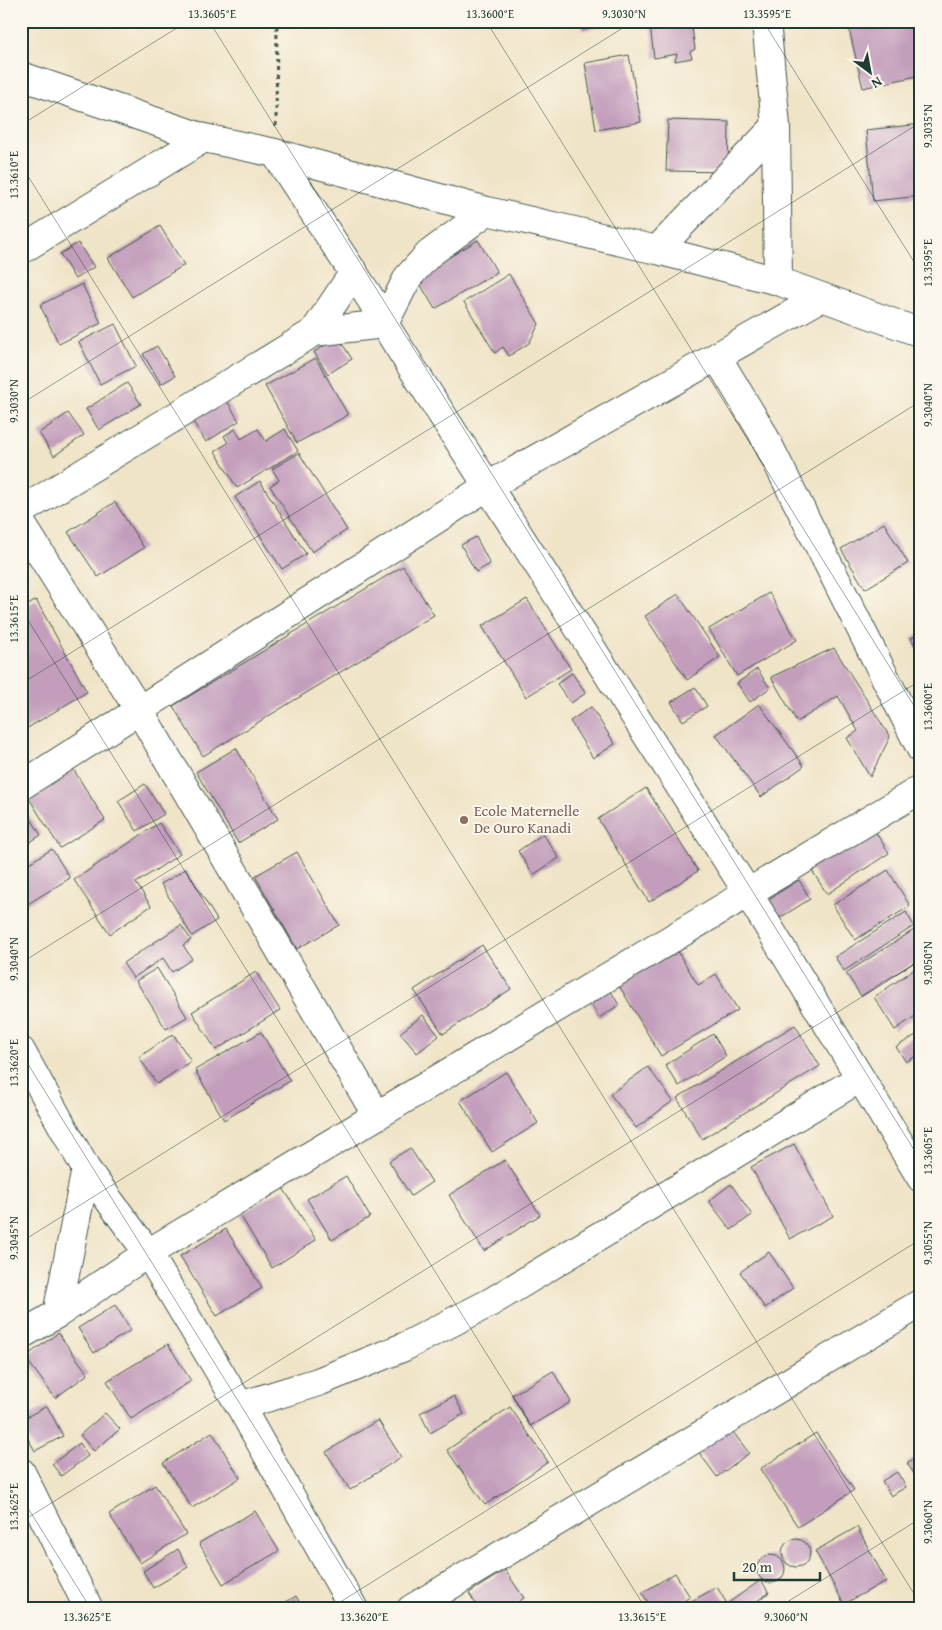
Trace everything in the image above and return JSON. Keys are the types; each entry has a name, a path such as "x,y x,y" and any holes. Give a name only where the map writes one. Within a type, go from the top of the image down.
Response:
{"street":[{"path":"766,21 776,126 778,281"},
{"path":"21,76 204,138 275,152 488,211 657,250 778,281 921,334"},
{"path":"657,250 776,126"},
{"path":"21,250 204,138"},
{"path":"275,152 354,272 384,324 748,893 921,1178"},
{"path":"384,324 408,277 418,265 429,254 488,211"},
{"path":"21,511 314,332 354,272"},
{"path":"21,786 488,486 822,297"},
{"path":"314,332 384,324"},
{"path":"717,357 762,432 921,749"},
{"path":"21,523 140,710 377,1116"},
{"path":"21,1335 57,1314 148,1253 921,789"},
{"path":"21,1051 34,1097 148,1253 240,1406 354,1609"},
{"path":"240,1406 318,1382 404,1348 491,1302 860,1078"},
{"path":"57,1314 86,1169"},
{"path":"411,1609 921,1303"},
{"path":"21,1472 89,1609"}],"path":[{"path":"275,152 277,21"}],"building":[{"path":"581,21 620,21 620,22 583,30"},
{"path":"691,21 695,49 690,52 692,58 675,61 677,54 654,58 650,25"},
{"path":"882,21 917,21 921,39 921,75 863,88 849,29"},
{"path":"629,55 641,122 596,130 585,63"},
{"path":"668,120 729,122 728,172 666,171"},
{"path":"921,124 921,196 873,201 866,130"},
{"path":"21,166 31,181 21,187"},
{"path":"160,226 184,265 132,297 108,258"},
{"path":"478,240 497,272 435,309 416,277"},
{"path":"78,243 94,267 75,279 60,254"},
{"path":"509,274 539,324 529,343 509,356 503,347 495,353 464,302"},
{"path":"82,284 101,323 59,344 40,305"},
{"path":"115,324 136,366 100,384 79,342"},
{"path":"338,337 352,359 328,374 314,352"},
{"path":"157,346 175,376 161,384 143,354"},
{"path":"316,358 348,415 297,443 265,386"},
{"path":"127,383 141,404 99,430 86,409"},
{"path":"224,396 239,421 206,442 190,417"},
{"path":"68,413 84,435 54,456 39,433"},
{"path":"235,429 241,439 258,429 266,441 285,429 298,451 237,488 215,451 228,443 224,436"},
{"path":"299,453 347,530 312,552 270,486 279,480 272,469"},
{"path":"260,481 306,554 282,569 235,497"},
{"path":"115,502 144,548 98,577 68,532"},
{"path":"884,523 908,563 865,589 841,549"},
{"path":"476,537 490,564 476,572 461,545"},
{"path":"403,566 434,615 203,756 173,706"},
{"path":"769,593 797,640 737,676 709,629"},
{"path":"678,594 720,657 687,680 645,616"},
{"path":"527,599 571,669 526,697 482,626"},
{"path":"36,600 87,692 21,732 21,610"},
{"path":"921,633 921,657 911,638"},
{"path":"834,648 890,737 870,777 847,738 858,731 838,696 797,722 771,677"},
{"path":"757,669 770,688 750,702 737,683"},
{"path":"572,673 586,693 571,703 557,684"},
{"path":"695,687 707,706 683,721 671,702"},
{"path":"759,704 804,766 761,797 716,735"},
{"path":"591,707 615,744 593,758 570,721"},
{"path":"236,748 278,819 238,843 196,772"},
{"path":"67,759 105,820 60,848 22,787"},
{"path":"145,784 164,814 137,831 118,801"},
{"path":"646,788 698,871 649,902 598,819"},
{"path":"21,803 41,835 21,848"},
{"path":"159,823 180,854 136,883 151,906 110,934 74,880"},
{"path":"871,825 889,853 827,894 809,866"},
{"path":"543,834 559,858 533,875 518,851"},
{"path":"52,849 70,878 26,905 21,898 21,868"},
{"path":"297,852 339,925 297,949 255,876"},
{"path":"186,869 217,920 192,936 161,884"},
{"path":"888,870 910,906 855,940 833,905"},
{"path":"799,880 810,899 778,919 767,900"},
{"path":"906,912 914,926 844,971 835,957"},
{"path":"181,925 191,940 183,945 192,959 172,972 163,958 133,978 123,963"},
{"path":"920,926 921,958 861,996 846,973"},
{"path":"482,945 511,989 443,1034 414,990"},
{"path":"675,947 698,985 716,974 738,1010 661,1056 617,982"},
{"path":"918,967 921,971 921,1012 895,1030 874,997"},
{"path":"157,968 187,1017 166,1029 136,981"},
{"path":"256,972 280,1010 216,1050 192,1012"},
{"path":"609,988 619,1005 599,1018 589,1000"},
{"path":"423,1015 439,1036 417,1053 400,1033"},
{"path":"795,1025 820,1066 702,1139 677,1098"},
{"path":"261,1032 290,1081 224,1120 195,1070"},
{"path":"921,1032 921,1053 906,1062 896,1047"},
{"path":"173,1034 191,1061 157,1084 139,1057"},
{"path":"713,1034 726,1056 679,1086 665,1065"},
{"path":"648,1067 673,1101 636,1128 610,1094"},
{"path":"506,1072 538,1123 492,1152 460,1101"},
{"path":"794,1144 833,1216 790,1239 751,1167"},
{"path":"410,1148 432,1182 411,1196 389,1161"},
{"path":"505,1160 540,1215 484,1251 449,1195"},
{"path":"346,1176 370,1217 332,1240 307,1199"},
{"path":"731,1184 752,1215 731,1230 709,1201"},
{"path":"283,1188 316,1240 272,1268 240,1215"},
{"path":"226,1229 262,1288 217,1316 180,1256"},
{"path":"769,1252 793,1288 765,1308 740,1272"},
{"path":"115,1305 131,1330 94,1353 78,1328"},
{"path":"58,1333 88,1374 55,1398 25,1357"},
{"path":"168,1344 191,1381 131,1419 107,1381"},
{"path":"553,1371 571,1402 530,1426 512,1395"},
{"path":"454,1396 464,1414 430,1433 420,1413"},
{"path":"47,1406 63,1436 35,1451 21,1426 21,1420"},
{"path":"510,1407 548,1462 485,1505 447,1450"},
{"path":"105,1413 120,1429 94,1451 80,1435"},
{"path":"378,1420 401,1457 350,1490 326,1452"},
{"path":"727,1424 749,1453 717,1477 695,1447"},
{"path":"212,1432 240,1478 192,1508 163,1463"},
{"path":"816,1433 854,1490 798,1527 760,1469"},
{"path":"80,1443 88,1456 61,1476 52,1464"},
{"path":"921,1454 921,1485 907,1463"},
{"path":"897,1472 906,1487 891,1496 882,1481"},
{"path":"155,1485 186,1534 140,1563 109,1514"},
{"path":"255,1511 279,1551 223,1584 199,1543"},
{"path":"857,1527 886,1581 844,1604 815,1551"},
{"path":"796,1539 806,1543 810,1553 806,1563 796,1567 786,1563 782,1553 786,1543"},
{"path":"178,1549 188,1567 153,1588 143,1571"},
{"path":"771,1555 781,1559 785,1569 781,1579 771,1583 761,1579 757,1569 761,1559"},
{"path":"505,1570 524,1598 507,1609 479,1609 469,1593"},
{"path":"675,1573 690,1597 671,1609 652,1609 642,1593"},
{"path":"761,1580 769,1593 745,1609 731,1609 728,1603"},
{"path":"717,1587 730,1609 694,1609 690,1602"},
{"path":"296,1596 303,1609 274,1609"}],"place":[{"name":"Ecole Maternelle De Ouro Kanadi","path":"464,820"}]}
